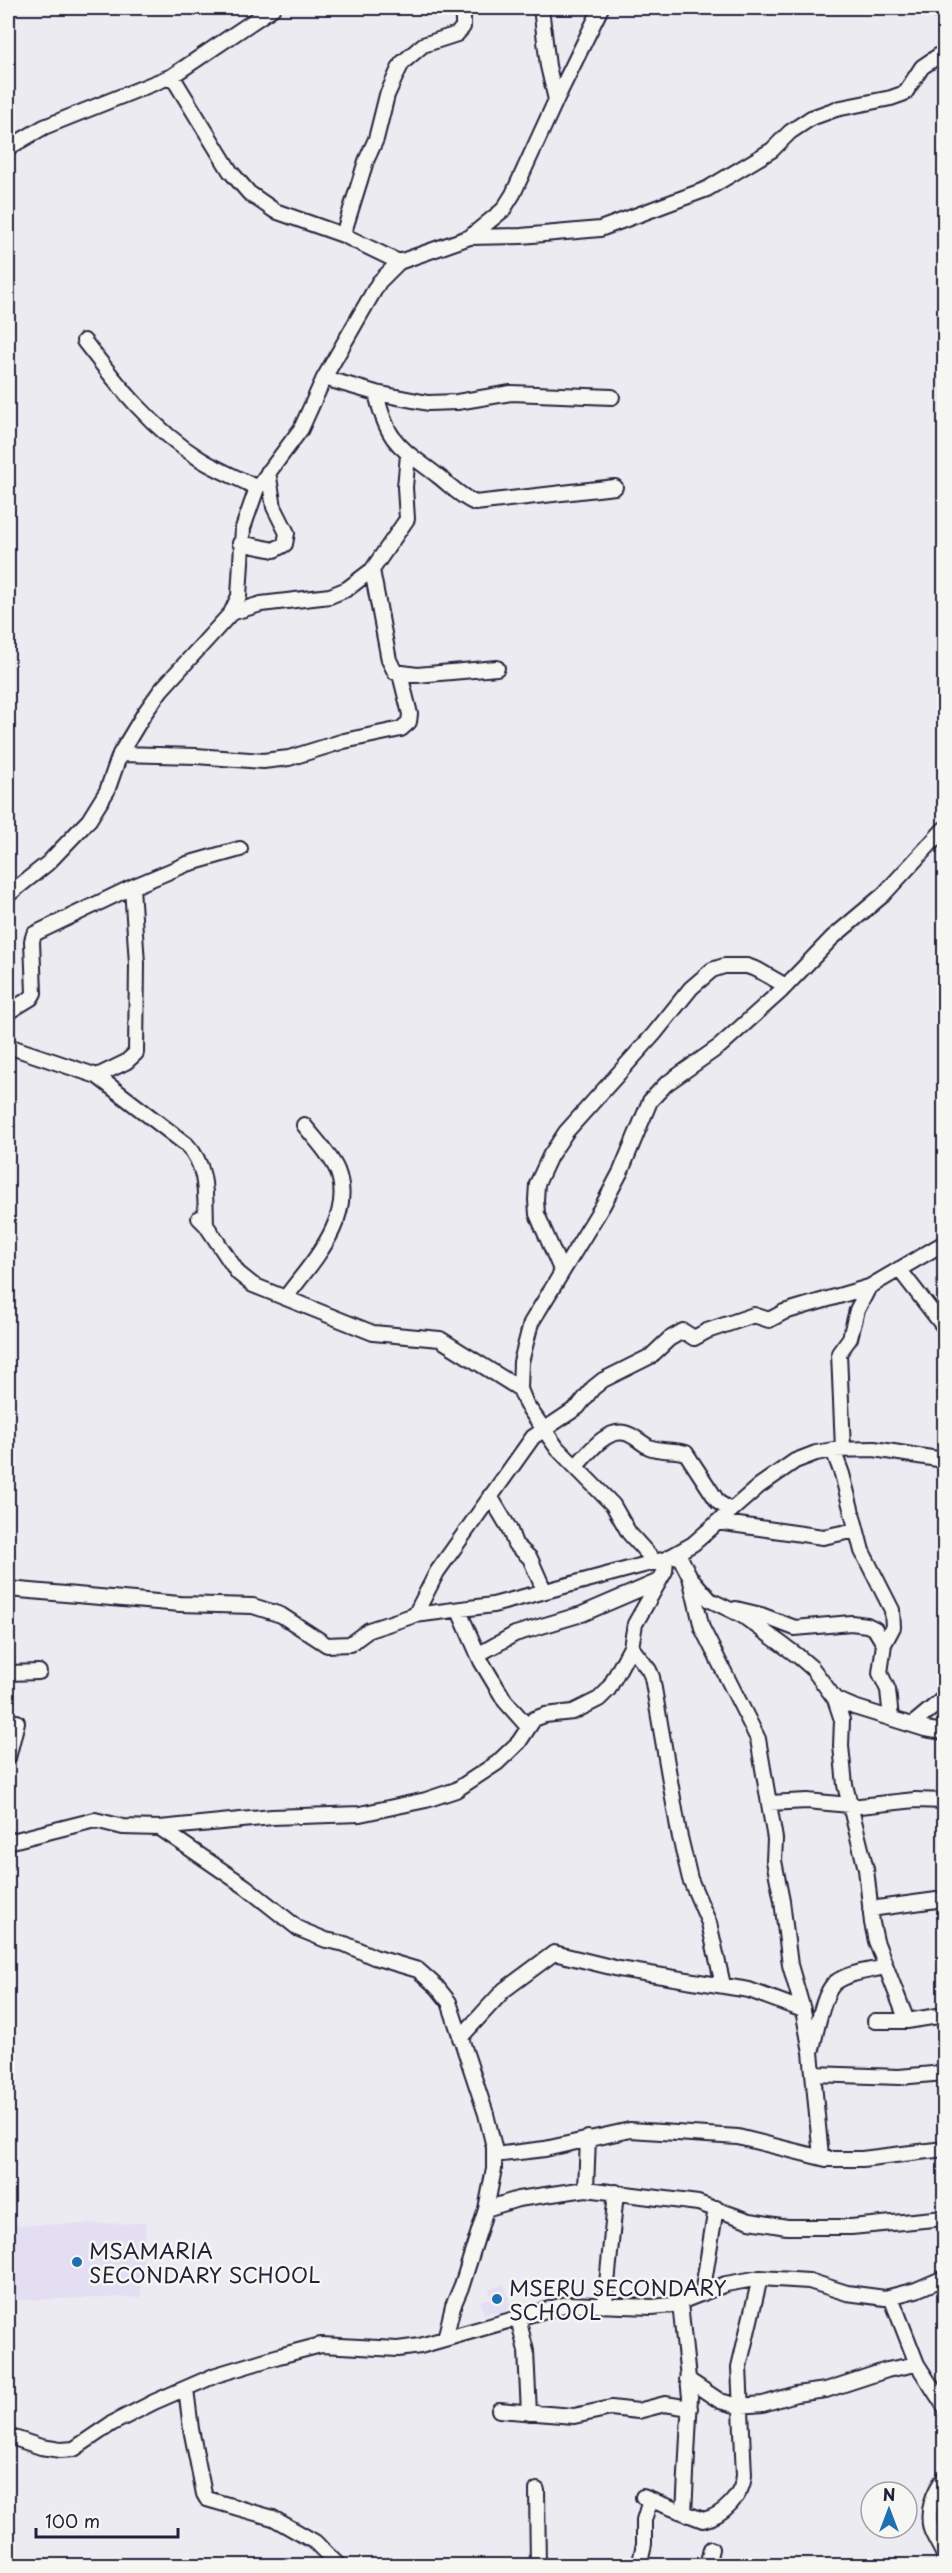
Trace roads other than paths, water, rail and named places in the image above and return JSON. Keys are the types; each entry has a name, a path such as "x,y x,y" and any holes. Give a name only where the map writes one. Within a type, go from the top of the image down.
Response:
{"street":[{"path":"8,148 44,127 172,76 273,8"},
{"path":"343,235 366,161 376,139 387,95 402,63 423,45 457,34 463,27 463,8"},
{"path":"541,8 548,66 556,100"},
{"path":"470,237 503,210 513,194 601,8"},
{"path":"932,8 945,13"},
{"path":"8,895 48,863 89,820 107,791 120,754 160,690 231,614 239,596 240,543 247,512 257,488 301,429 324,378 379,282 399,262 470,237 521,236 600,229 707,189 772,150 790,132 812,118 905,93 922,67 945,52"},
{"path":"172,76 238,184 275,211 343,235 399,262"},
{"path":"84,341 117,384 153,422 178,444 201,460 257,488"},
{"path":"324,378 376,393 428,403 457,402 511,393 612,397"},
{"path":"376,393 383,422 392,438 408,455 444,480 462,497 475,503 615,487"},
{"path":"231,614 261,604 330,596 347,589 372,570 407,519 405,487 408,455"},
{"path":"240,543 274,550 285,544 287,533 274,507 268,472"},
{"path":"372,570 392,668 400,674 497,668"},
{"path":"120,754 262,761 289,758 344,741 401,729 409,722 410,714 400,674"},
{"path":"907,2020 876,1941 866,1869 844,1785 841,1753 842,1720 836,1699 812,1668 798,1656 743,1616 710,1600 690,1577 667,1558 629,1533 613,1505 543,1429 526,1404 520,1389 521,1362 531,1323 621,1171 650,1101 666,1084 720,1046 786,986 832,938 883,895 945,829"},
{"path":"8,1012 31,998 34,993 32,941 34,934 132,887 187,864 240,849"},
{"path":"97,1076 126,1062 136,1053 137,964 132,887"},
{"path":"562,1272 537,1214 536,1200 537,1184 550,1156 566,1132 654,1034 691,988 712,970 724,966 747,966 758,969 786,986"},
{"path":"8,1046 97,1076 194,1152 203,1173 203,1222 238,1273 253,1285 274,1294 286,1296 373,1333 440,1339 520,1389"},
{"path":"286,1296 326,1242 336,1223 342,1196 337,1170 304,1125"},
{"path":"415,1615 437,1572 520,1453 543,1429 578,1407 593,1388 603,1380 651,1356 669,1339 683,1331 694,1338 707,1331 754,1315 769,1320 784,1312 869,1287 945,1242"},
{"path":"899,1269 945,1328"},
{"path":"869,1287 857,1311 850,1338 839,1353 838,1450 862,1551 892,1610 893,1627 884,1644 880,1673 888,1690 891,1718"},
{"path":"576,1466 610,1434 625,1433 651,1448 664,1451 678,1450 686,1453 718,1502 730,1510"},
{"path":"8,1589 180,1604 253,1606 281,1615 331,1645 350,1644 369,1630 415,1615 493,1605 667,1558 693,1544 759,1486 795,1461 816,1453 874,1449 945,1460"},
{"path":"490,1496 509,1528 514,1544 530,1558 544,1590"},
{"path":"717,1522 823,1537 856,1530"},
{"path":"8,1842 95,1820 123,1827 160,1828 272,1817 349,1815 426,1800 456,1790 497,1763 519,1742 528,1727 539,1717 568,1713 599,1699 608,1690 631,1647 635,1624 659,1581 667,1558"},
{"path":"690,1577 702,1628 758,1739 775,1839 774,1861 782,1901 790,1965 803,2010 811,2052 821,2157"},
{"path":"479,1654 515,1634 582,1614 659,1581"},
{"path":"728,1609 753,1613 801,1629 822,1624 861,1623 875,1629 884,1644"},
{"path":"459,1611 479,1654 506,1701 528,1727"},
{"path":"631,1647 652,1677 663,1729 677,1825 690,1879 712,1933 723,1985"},
{"path":"8,1674 39,1672"},
{"path":"914,1724 945,1698"},
{"path":"836,1699 854,1707 936,1732 945,1732"},
{"path":"8,1758 17,1722"},
{"path":"769,1803 807,1801 850,1805 915,1800 945,1801"},
{"path":"160,1828 246,1887 299,1929 326,1940 345,1944 374,1957 418,1970 449,2002 486,2114 494,2155 492,2184 486,2209 453,2306 445,2339"},
{"path":"870,1909 945,1899"},
{"path":"460,2038 504,1990 554,1953 619,1969 749,1990 803,2010"},
{"path":"811,2052 828,1992 834,1983 855,1973 885,1967"},
{"path":"874,2020 907,2020 945,2015"},
{"path":"813,2074 899,2077 945,2073"},
{"path":"494,2155 545,2149 630,2130 717,2134 760,2141 821,2157 862,2159 945,2149"},
{"path":"586,2189 588,2138"},
{"path":"486,2209 510,2200 586,2189 698,2203 750,2221 787,2227 851,2227 945,2218"},
{"path":"605,2304 616,2192"},
{"path":"702,2294 716,2208"},
{"path":"639,2565 644,2544 647,2499 698,2520 706,2520 721,2511 741,2492 744,2475 739,2406 740,2358 747,2340 760,2278"},
{"path":"8,2436 41,2447 61,2450 74,2448 111,2424 216,2374 315,2346 398,2349 420,2346 567,2304 652,2307 680,2303 726,2284 760,2278 809,2281 855,2295 891,2297 945,2278"},
{"path":"891,2297 917,2364 945,2406"},
{"path":"680,2303 690,2408 684,2513"},
{"path":"518,2318 526,2351 529,2413"},
{"path":"687,2379 725,2404 739,2406 768,2403 796,2394 826,2390 887,2370 917,2364"},
{"path":"186,2390 191,2429 204,2494 207,2499 273,2518 315,2542 339,2565"},
{"path":"499,2410 574,2416 611,2408 638,2411 665,2404 690,2408"},
{"path":"945,2478 933,2498 930,2518 931,2529 945,2556"},
{"path":"537,2490 538,2565"},
{"path":"707,2565 711,2549"}],"place":[{"name":"MSAMARIA SECONDARY SCHOOL","path":"77,2262"},
{"name":"MSERU SECONDARY SCHOOL","path":"497,2299"}]}
